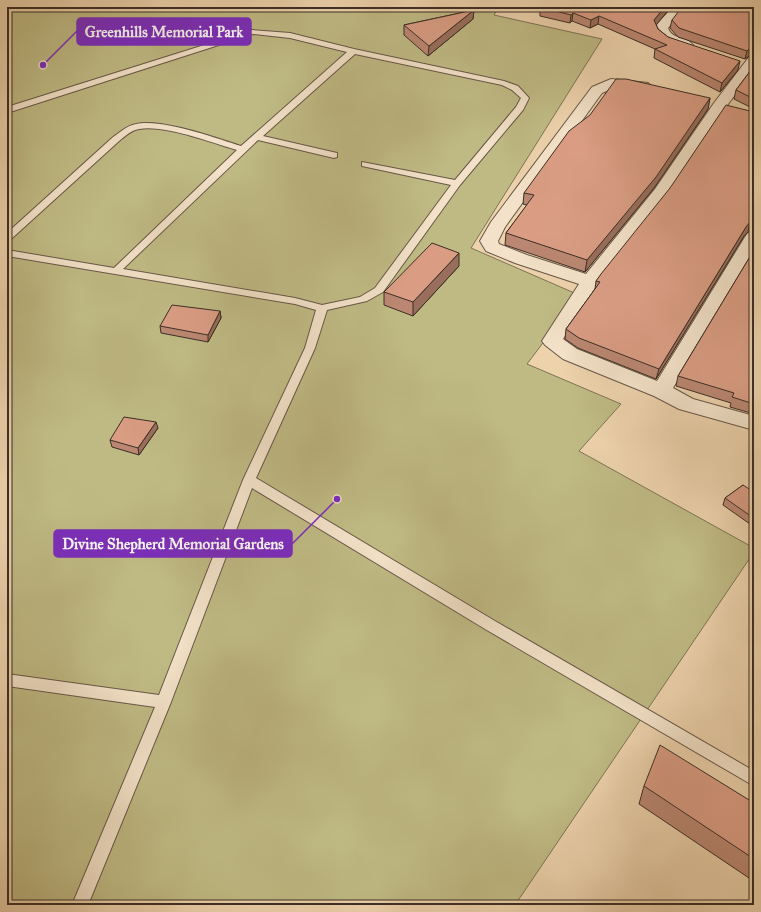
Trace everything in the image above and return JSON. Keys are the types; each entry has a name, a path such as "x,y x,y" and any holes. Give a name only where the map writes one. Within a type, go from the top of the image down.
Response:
{"street":[{"path":"680,7 663,25 661,31 672,41 696,48"},
{"path":"746,63 661,192 590,281 552,341 570,354 661,391 686,404 754,423"},
{"path":"590,281 508,254 492,247 489,241 497,226 597,90 611,83 658,90"},
{"path":"661,391 754,237"}],"lane":[{"path":"7,110 252,32 267,32 284,35 504,83 522,93 525,98 520,108 457,183 379,290 363,299 322,308 295,301 117,270 7,253"},
{"path":"117,270 243,149 353,51"},
{"path":"7,238 115,140 134,127 146,125 199,136 243,149"},
{"path":"257,137 334,155"},
{"path":"364,164 457,183"},
{"path":"80,905 164,702 249,480 310,348 322,308"},
{"path":"249,480 496,629 754,779"},
{"path":"7,680 164,702"}],"shaded area":[{"path":"7,7 499,7 494,15 602,39 471,248 579,295 527,364 621,404 579,451 754,548 754,552 515,905 7,905"}],"building":[{"path":"540,7 665,7 654,20 658,29 668,37 740,61 722,83 655,49 667,45 599,16 591,20 573,13 571,15"},
{"path":"682,7 754,7 754,47 751,47 747,51 679,28 672,20"},
{"path":"474,10 429,46 404,25"},
{"path":"754,66 754,99 736,90"},
{"path":"616,79 626,79 710,98 656,177 587,260 506,233 534,195 524,193 569,131 590,115"},
{"path":"726,105 754,112 754,222 750,222 746,227 659,369 579,338 566,329 600,282 596,281 670,188"},
{"path":"432,243 459,253 413,302 384,292"},
{"path":"754,250 754,404 732,397 734,393 678,376"},
{"path":"172,305 220,311 208,335 160,326"},
{"path":"124,417 156,422 138,448 110,440"},
{"path":"743,485 754,492 754,516 752,517 725,498"},
{"path":"660,745 754,803 754,859 644,786"}],"place":[{"name":"Greenhills Memorial Park","path":"43,65"},
{"name":"Divine Shepherd Memorial Gardens","path":"337,499"}]}
